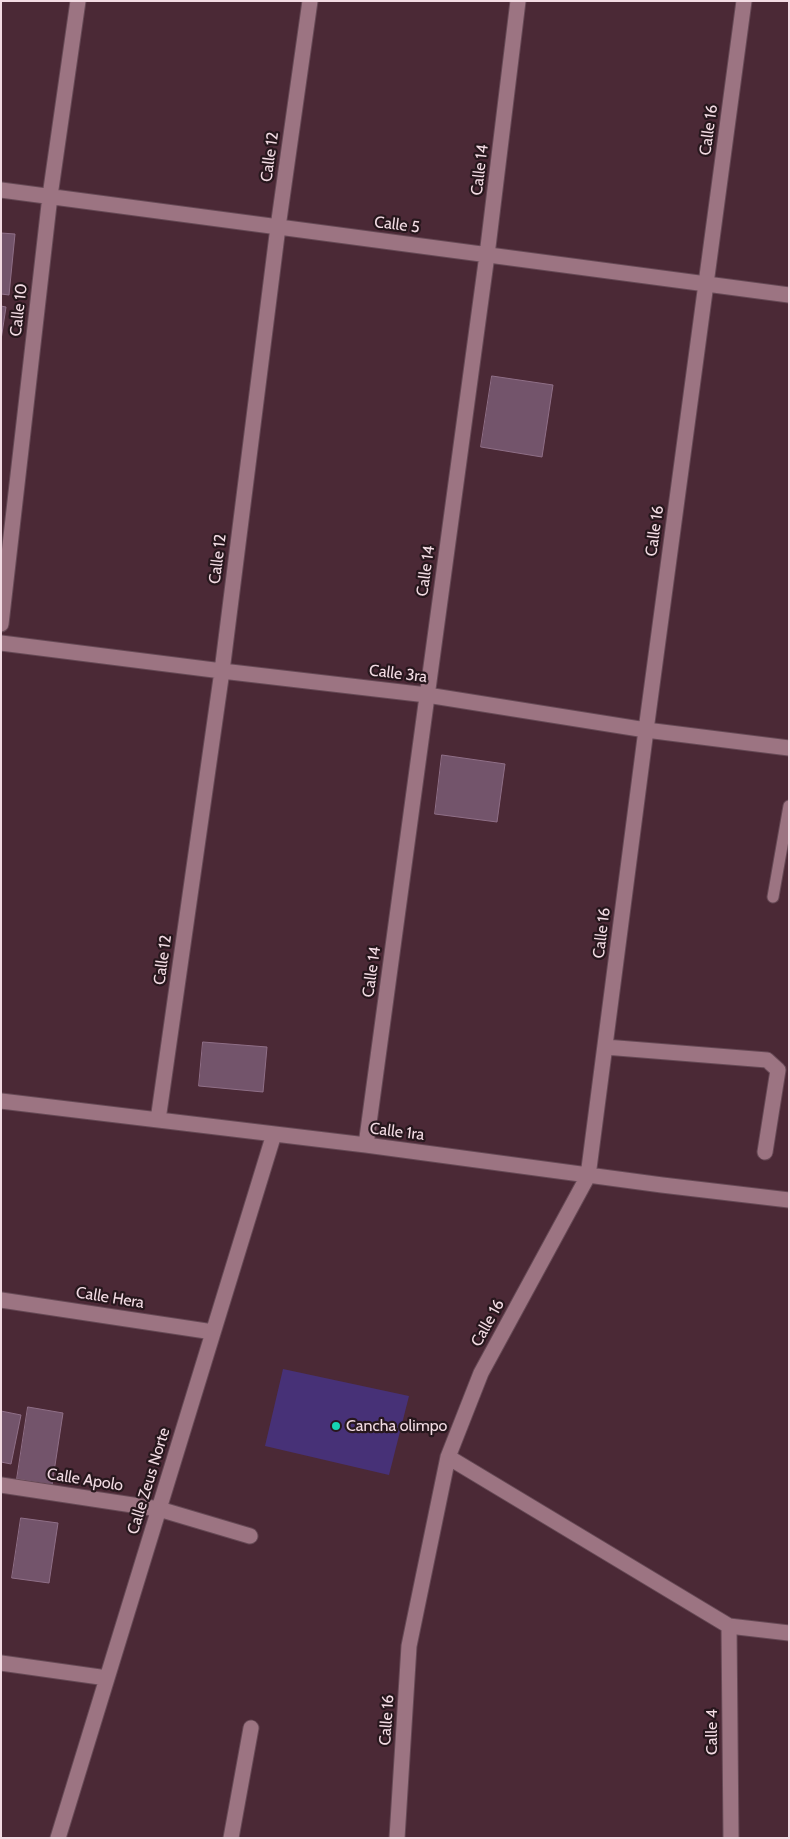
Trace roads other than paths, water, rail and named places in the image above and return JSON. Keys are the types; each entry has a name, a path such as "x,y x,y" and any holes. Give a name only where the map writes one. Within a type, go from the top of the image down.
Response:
{"street":[{"name":"Calle 10","path":"1,624 50,196 78,1"},
{"name":"Calle 12","path":"158,1120 222,672 278,228 310,1"},
{"name":"Calle 14","path":"366,1145 487,255 518,1"},
{"name":"Calle 16","path":"396,1838 409,1646 448,1457 481,1373 588,1176 744,1"},
{"name":"Calle 5","path":"1,190 789,295"},
{"name":"Calle 3ra","path":"1,643 222,672 427,695 646,730 789,748"},
{"path":"605,1047 768,1060 778,1070 765,1152"},
{"name":"Calle 1ra","path":"1,1101 366,1145 588,1176 789,1200"},
{"name":"Calle Zeus Norte","path":"58,1838 274,1134"},
{"name":"Calle Hera","path":"1,1300 213,1332"},
{"path":"448,1457 729,1626 789,1633"},
{"name":"Calle Apolo","path":"1,1485 159,1509 250,1536"},
{"name":"Calle 4","path":"729,1626 731,1838"},
{"path":"1,1663 107,1678"},
{"path":"231,1838 251,1728"}],"lane":[{"path":"773,897 789,806"}],"place":[{"name":"Cancha olimpo","path":"336,1426"}]}
